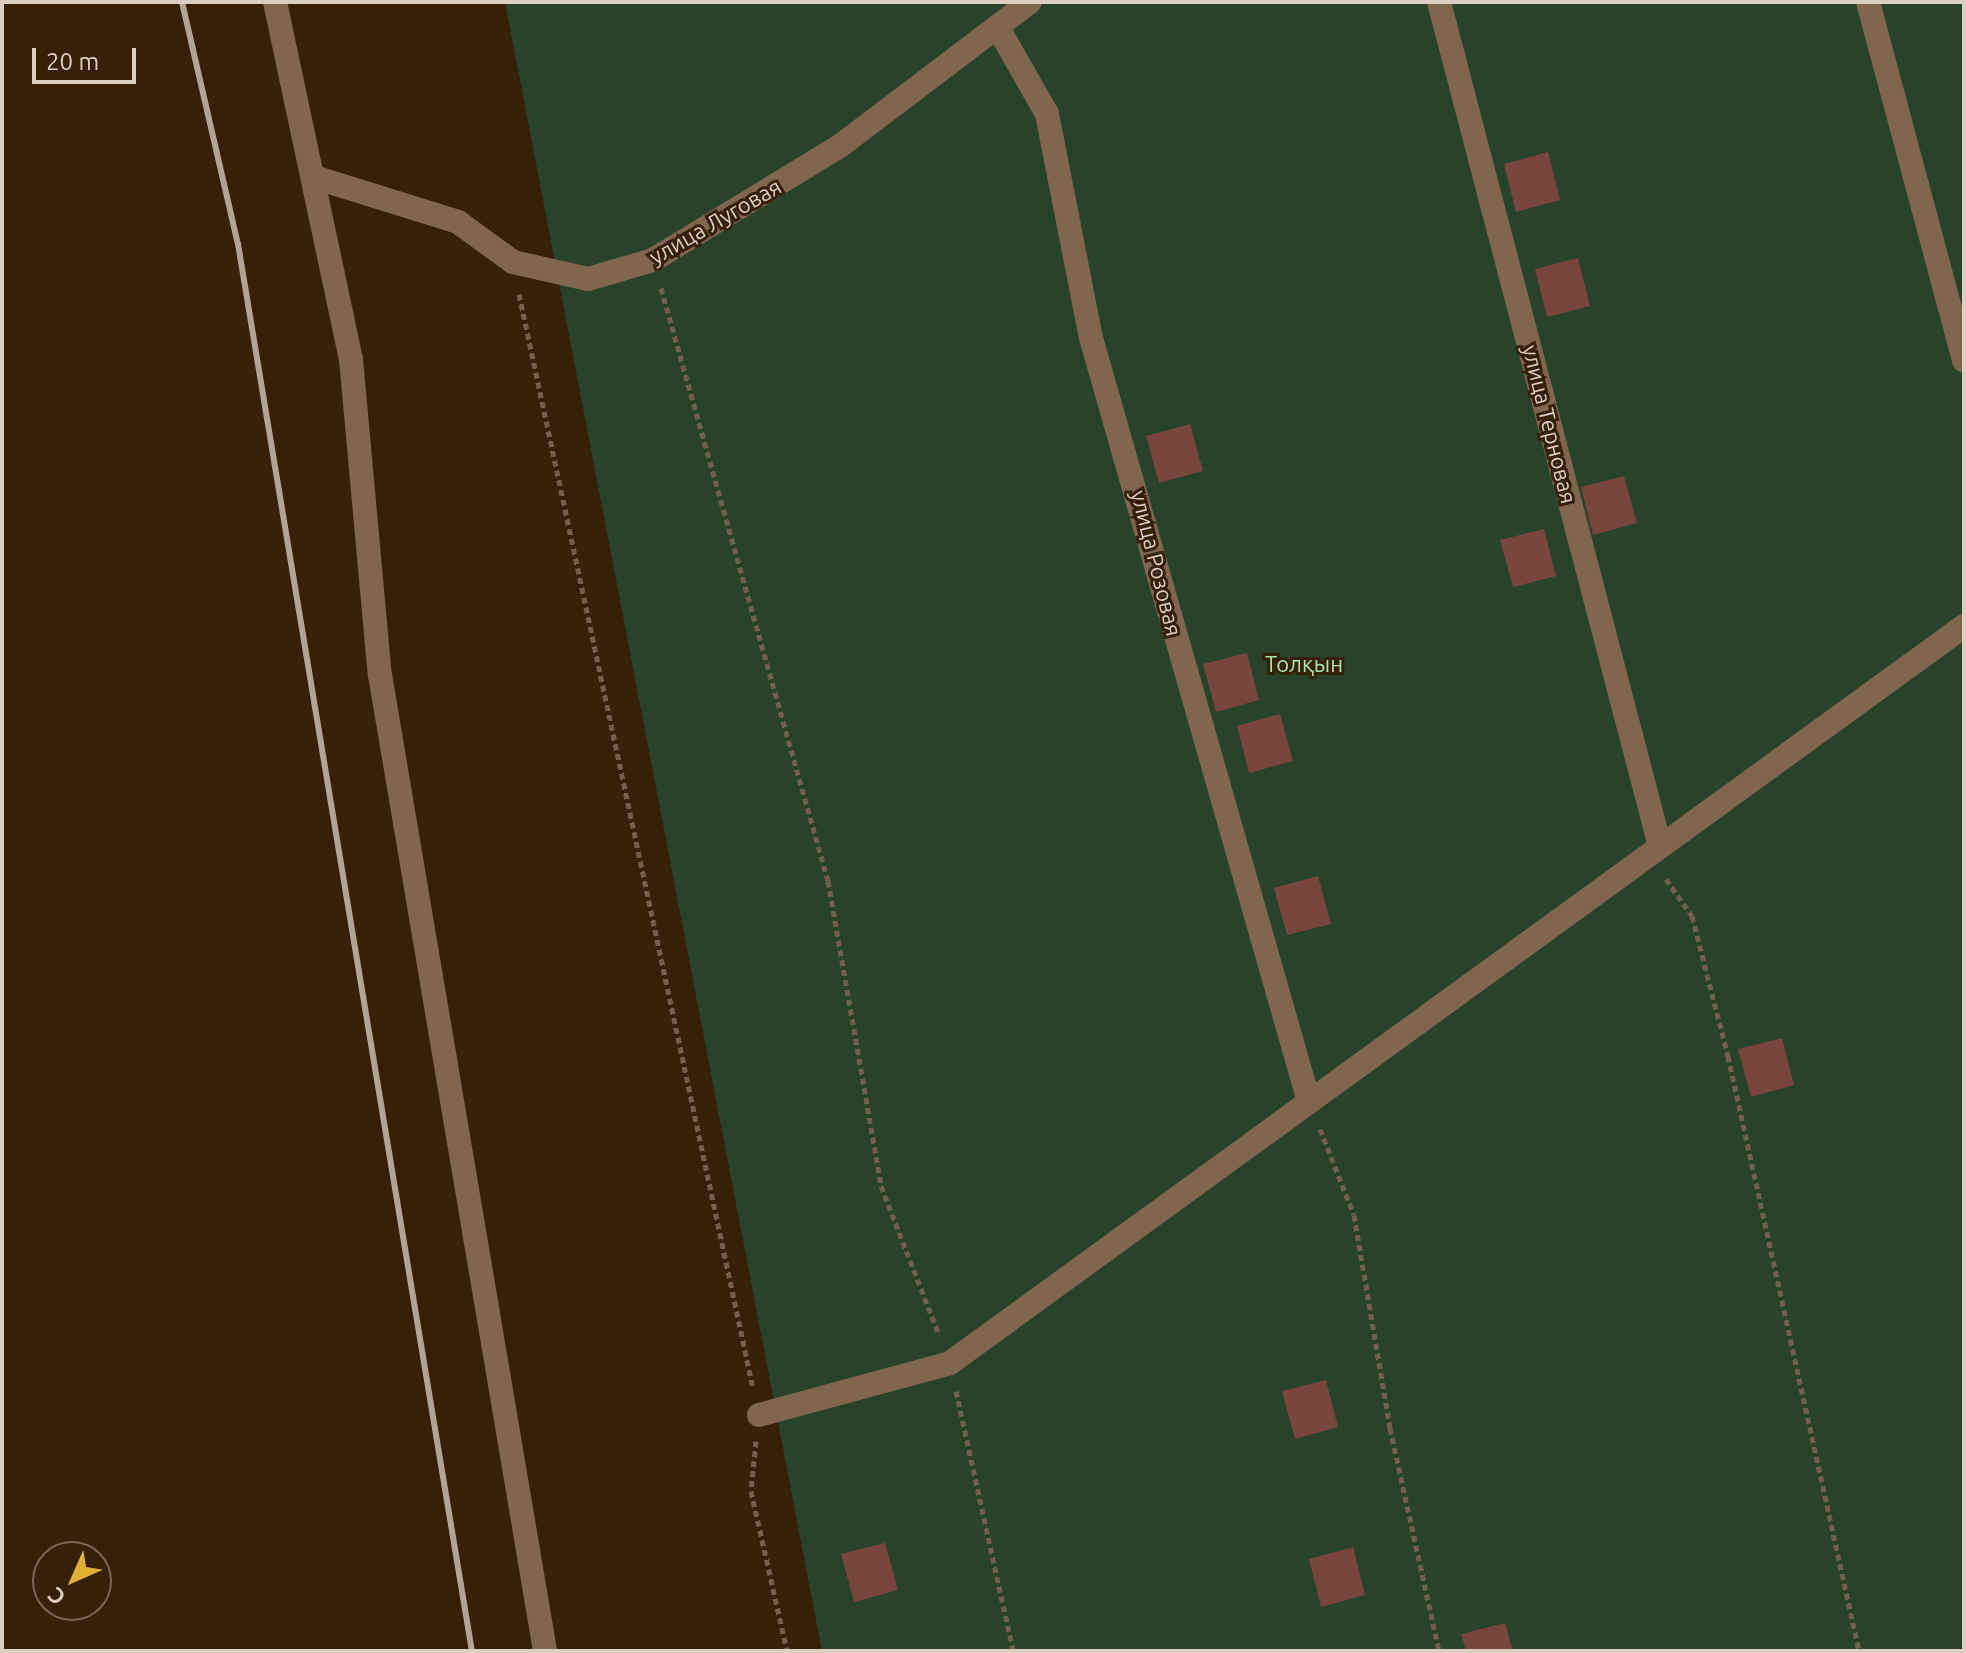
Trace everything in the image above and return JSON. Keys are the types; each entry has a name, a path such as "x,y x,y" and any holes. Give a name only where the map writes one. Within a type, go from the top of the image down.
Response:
{"street":[{"path":"275,2 317,178 351,359 380,675 545,1651"},
{"name":"улица Терновая","path":"1439,2 1655,850"},
{"path":"1868,2 1964,360"},
{"name":"улица Луговая","path":"317,178 458,222 513,262 588,279 653,260 840,146 998,28 1024,4"},
{"name":"улица Розовая","path":"998,28 1047,114 1091,338 1309,1102"},
{"path":"759,1415 950,1363 1964,626"}],"path":[{"path":"653,260 828,881 881,1186 950,1363 1013,1651"},
{"path":"513,262 759,1415 751,1491 787,1651"},
{"path":"1655,850 1692,916 1859,1651"},
{"path":"1309,1102 1354,1215 1390,1428 1439,1651"}],"green space":[{"name":"Толқын","path":"505,2 1964,2 1964,1651 822,1651"}],"building":[{"path":"1548,152 1560,200 1516,212 1504,164"},
{"path":"1578,258 1590,306 1547,317 1535,269"},
{"path":"1190,424 1203,471 1159,483 1146,436"},
{"path":"1624,476 1637,523 1593,535 1581,487"},
{"path":"1544,529 1556,576 1513,587 1500,540"},
{"path":"1247,653 1259,700 1216,712 1203,664"},
{"path":"1280,714 1293,761 1249,773 1237,726"},
{"path":"1318,876 1331,924 1287,935 1274,888"},
{"path":"1782,1038 1794,1085 1751,1097 1738,1049"},
{"path":"1326,1380 1338,1427 1295,1439 1282,1391"},
{"path":"885,1543 898,1590 854,1602 841,1554"},
{"path":"1353,1547 1365,1595 1321,1607 1309,1559"},
{"path":"1505,1623 1513,1651 1466,1651 1461,1634"}],"railway":[{"path":"182,2 238,244 472,1651"}]}
